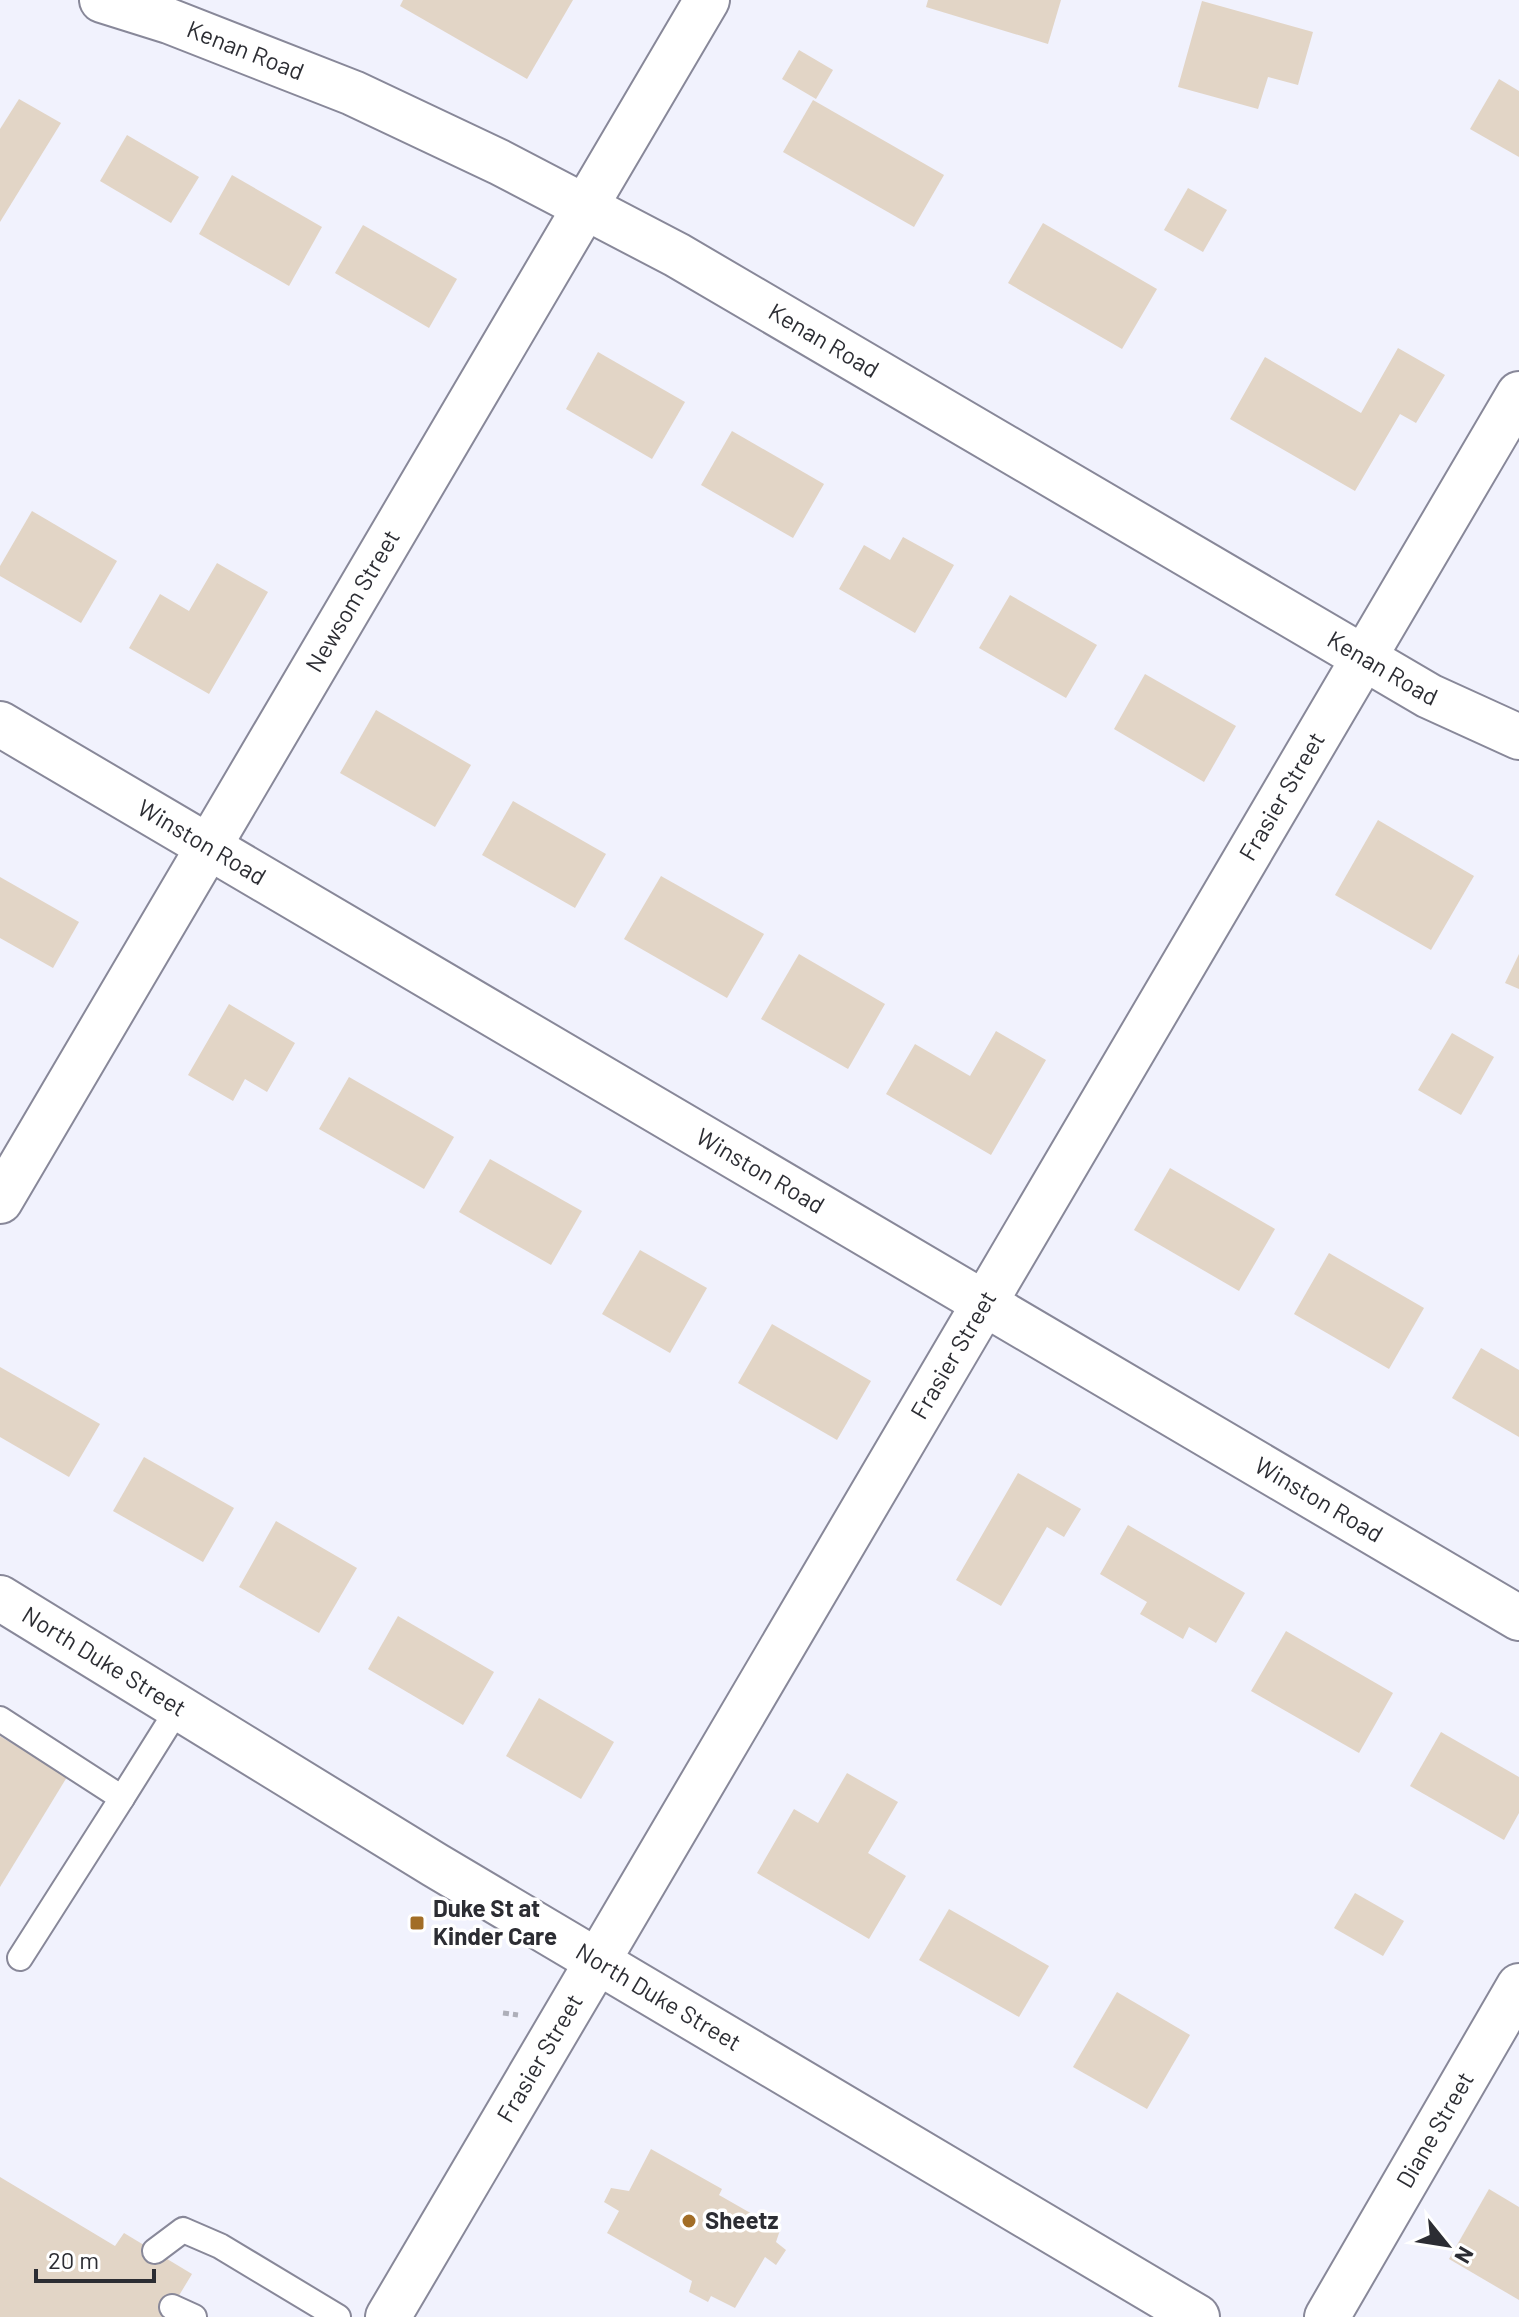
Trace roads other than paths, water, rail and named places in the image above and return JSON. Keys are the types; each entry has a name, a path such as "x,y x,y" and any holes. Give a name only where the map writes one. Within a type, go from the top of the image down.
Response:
{"main road":[{"name":"Kenan Road","path":"102,0 169,21 353,93 586,206 677,255 1429,696 1519,737"},
{"name":"Newsom Street","path":"0,1201 707,0"},
{"name":"Frasier Street","path":"388,2317 1519,394"},
{"name":"Winston Road","path":"0,724 1519,1618"},
{"name":"North Duke Street","path":"0,1598 435,1865 1197,2317"},
{"name":"Diane Street","path":"1327,2317 1519,1986"}],"lane":[{"path":"20,1958 179,1707"},
{"path":"0,1719 122,1798"},
{"path":"155,2251 183,2230 220,2246 338,2317"}],"place":[{"name":"Duke St at Kinder Care","path":"417,1923"},
{"name":"Sheetz","path":"689,2221"}]}
